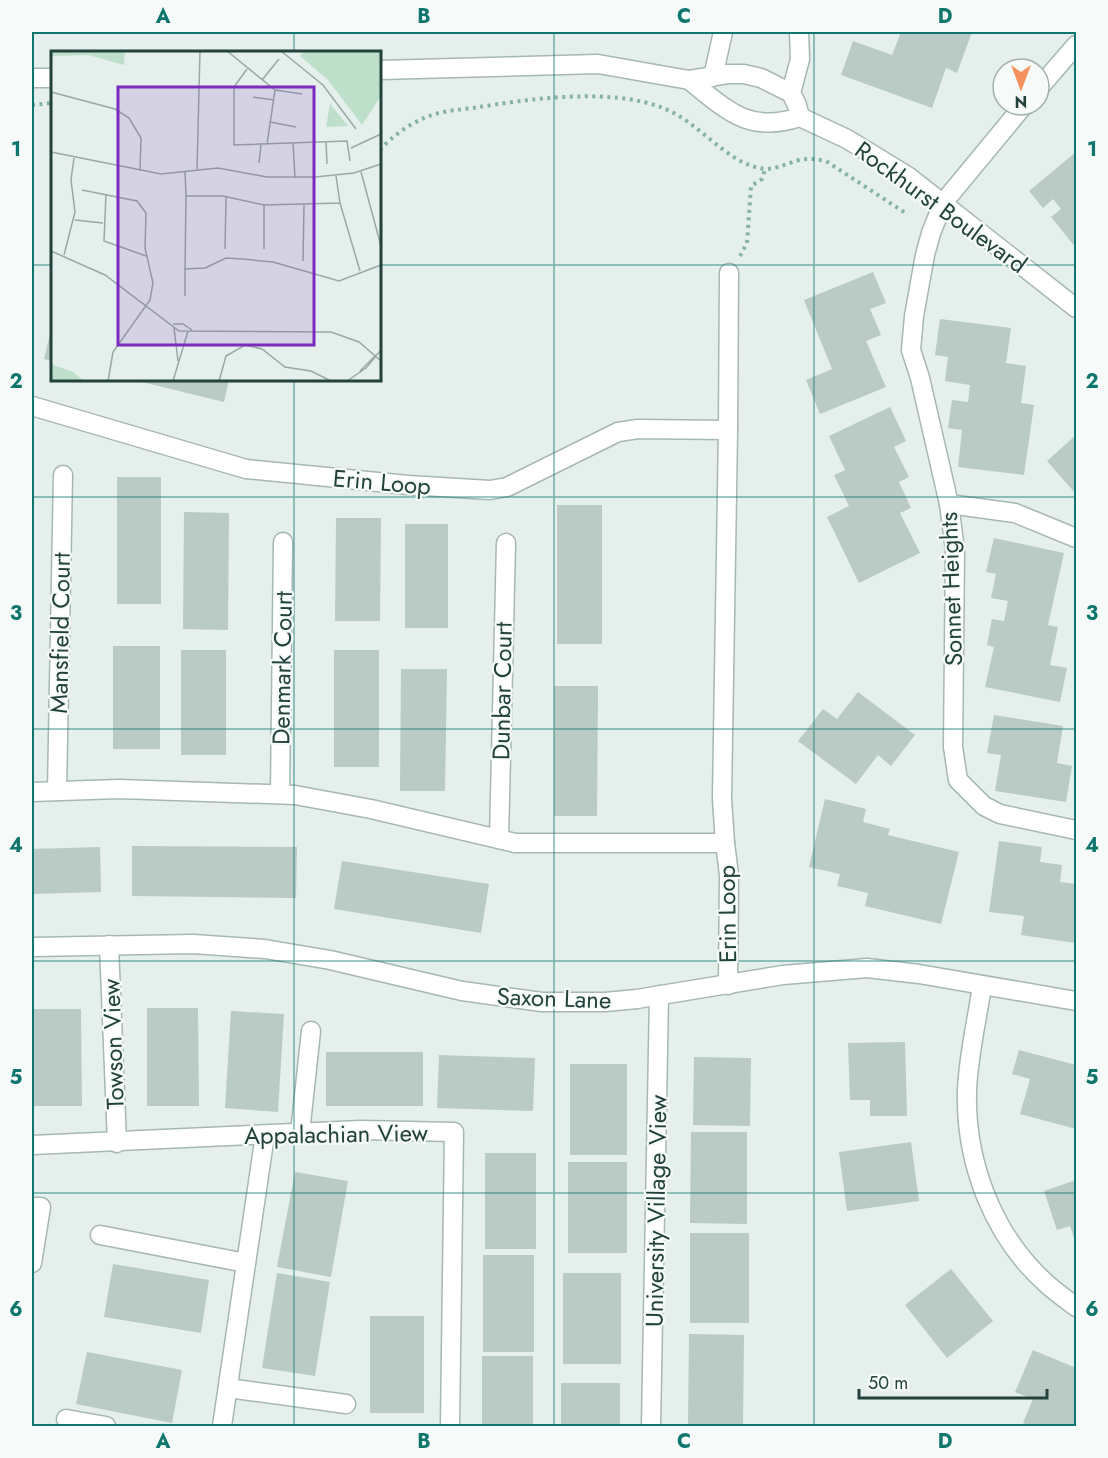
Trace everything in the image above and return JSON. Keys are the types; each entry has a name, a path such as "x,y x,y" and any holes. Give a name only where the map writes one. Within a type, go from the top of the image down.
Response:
{"street":[{"path":"713,77 723,32"},
{"path":"791,93 800,59 799,32"},
{"path":"1051,74 1077,45"},
{"path":"381,70 598,64 689,80 736,74 761,78 791,93 800,117 786,122 754,122 741,118 689,80"},
{"path":"32,78 51,78"},
{"name":"Rockhurst Boulevard","path":"800,117 847,139 909,177 1077,309"},
{"name":"Sonnet Heights","path":"1014,117 943,203 925,255 914,316 911,351 920,378 950,504 955,550 953,747 958,780 984,806 1000,814 1077,830"},
{"name":"Erin Loop","path":"728,985 729,875 722,799 729,273"},
{"name":"Erin Loop","path":"32,406 246,469 408,485 490,490 507,487 618,432 638,429 728,430"},
{"name":"Mansfield Court","path":"57,791 63,475"},
{"path":"950,504 1015,513 1077,538"},
{"name":"Denmark Court","path":"280,794 283,542"},
{"name":"Dunbar Court","path":"499,839 506,543"},
{"name":"Erin Loop","path":"32,792 119,789 280,794 306,796 371,809 525,843 725,843"},
{"name":"Saxon Lane","path":"32,947 193,944 265,949 330,960 462,992 542,1002 605,1002 783,975 867,968 1077,1001"},
{"name":"Towson View","path":"109,945 117,1143"},
{"path":"981,986 967,1089 968,1129 977,1172 991,1208 1019,1253 1046,1284 1077,1307"},
{"name":"University Village View","path":"651,1426 659,995"},
{"path":"300,1133 310,1031"},
{"name":"Appalachian View","path":"32,1145 117,1143 361,1130 454,1132 450,1426"},
{"path":"222,1426 266,1135"},
{"path":"32,1207 41,1207 32,1263"},
{"path":"100,1235 246,1263"},
{"path":"228,1388 346,1404"},
{"path":"66,1419 106,1426"}],"path":[{"path":"381,149 423,118 442,112 553,97 623,99 664,108 694,125 743,163 765,169 813,158 826,161 907,214"},
{"path":"32,105 51,103"},
{"path":"729,273 747,243 751,186 762,179 765,169"}],"building":[{"path":"901,32 972,32 957,73 946,68 932,108 841,75 853,41 892,55"},
{"path":"1076,152 1076,248 1051,217 1061,209 1053,199 1043,208 1029,191"},
{"path":"873,272 886,303 870,309 881,335 866,341 886,387 820,414 806,380 832,369 804,300"},
{"path":"940,319 1011,328 1006,363 1026,366 1021,403 1034,405 1024,475 958,467 962,430 948,428 952,400 968,402 970,385 945,381 948,357 935,355"},
{"path":"51,330 51,361 44,359"},
{"path":"138,381 229,381 224,402"},
{"path":"890,407 906,441 894,447 909,477 899,482 911,508 900,513 920,553 859,583 827,517 849,506 834,475 845,470 829,436"},
{"path":"1076,435 1076,494 1047,461"},
{"path":"117,477 161,477 161,604 117,604"},
{"path":"557,505 602,505 602,644 557,644"},
{"path":"184,512 229,513 228,630 183,629"},
{"path":"336,518 381,518 380,621 335,621"},
{"path":"405,524 448,524 448,628 405,628"},
{"path":"994,538 1064,553 1048,625 1058,627 1050,665 1067,668 1060,702 985,687 994,647 987,645 992,619 1004,621 1008,601 991,598 996,574 986,572"},
{"path":"113,646 160,646 160,749 113,749"},
{"path":"181,650 226,650 226,755 181,755"},
{"path":"334,650 379,650 379,767 334,767"},
{"path":"401,669 447,669 445,791 400,791"},
{"path":"554,686 598,686 597,816 554,816"},
{"path":"858,692 915,735 891,766 878,755 856,784 798,741 823,709 837,719"},
{"path":"994,715 1063,726 1057,763 1072,766 1066,802 995,791 1001,755 987,753"},
{"path":"825,799 866,809 863,822 890,829 888,835 959,852 941,924 865,906 868,893 837,886 840,874 809,867"},
{"path":"999,841 1042,847 1040,862 1062,865 1060,882 1076,884 1076,943 1021,935 1024,916 989,912"},
{"path":"132,846 297,847 296,898 132,896"},
{"path":"100,847 101,892 32,894 32,849"},
{"path":"342,861 489,884 481,933 334,909"},
{"path":"147,1008 198,1008 199,1106 147,1106"},
{"path":"32,1009 81,1009 82,1106 32,1106"},
{"path":"231,1011 284,1014 278,1112 225,1108"},
{"path":"905,1042 907,1116 870,1116 870,1100 850,1100 848,1043"},
{"path":"1019,1050 1076,1065 1076,1129 1020,1114 1030,1079 1012,1074"},
{"path":"326,1052 423,1052 423,1106 326,1106"},
{"path":"439,1055 535,1058 533,1111 437,1108"},
{"path":"694,1057 751,1058 750,1126 693,1125"},
{"path":"570,1064 627,1064 627,1155 570,1155"},
{"path":"691,1132 747,1132 747,1224 690,1223"},
{"path":"911,1142 919,1201 847,1211 839,1152"},
{"path":"485,1153 536,1153 536,1249 485,1249"},
{"path":"568,1162 627,1162 627,1253 568,1253"},
{"path":"295,1172 348,1181 331,1277 277,1267"},
{"path":"1076,1180 1076,1244 1070,1226 1057,1230 1044,1191"},
{"path":"690,1233 749,1233 749,1323 690,1323"},
{"path":"483,1255 534,1255 534,1352 483,1352"},
{"path":"113,1264 209,1280 201,1333 104,1317"},
{"path":"951,1269 993,1321 947,1358 905,1305"},
{"path":"277,1273 330,1282 315,1376 262,1368"},
{"path":"563,1273 621,1273 621,1364 563,1364"},
{"path":"370,1316 424,1316 424,1413 370,1413"},
{"path":"689,1334 744,1335 743,1426 688,1425"},
{"path":"1033,1350 1076,1368 1076,1426 1032,1426 1023,1423 1033,1399 1015,1392"},
{"path":"87,1352 182,1370 172,1423 76,1404"},
{"path":"482,1356 533,1356 533,1426 482,1426"},
{"path":"561,1383 620,1383 620,1426 561,1426"}]}
